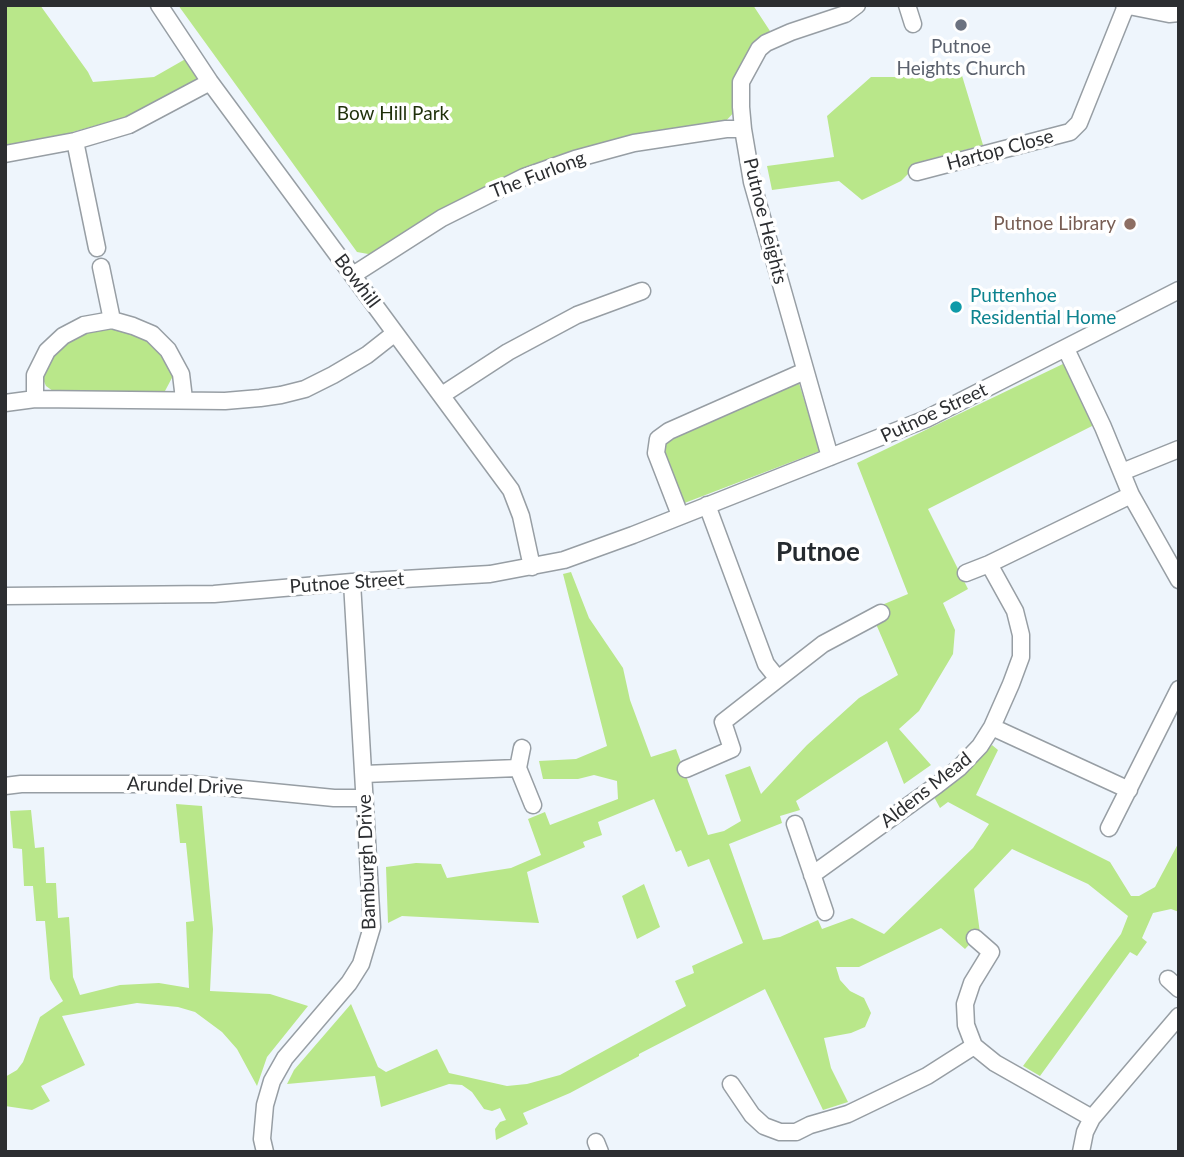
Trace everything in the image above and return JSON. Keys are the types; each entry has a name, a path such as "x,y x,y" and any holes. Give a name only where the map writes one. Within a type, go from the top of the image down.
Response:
{"street":[{"name":"Bowhill","path":"159,5 210,82 511,490 521,516 532,567"},
{"name":"Putnoe Heights","path":"830,457 752,182 743,129 741,82 759,49 766,43 845,14 857,5"},
{"path":"907,5 913,24"},
{"path":"1125,6 1179,13"},
{"name":"Hartop Close","path":"917,172 1070,132 1079,123 1125,6"},
{"path":"5,154 75,141 129,125 210,82"},
{"name":"The Furlong","path":"353,275 442,218 524,177 575,159 634,143 726,129 743,129"},
{"path":"75,141 97,248"},
{"path":"101,267 112,320"},
{"name":"Putnoe Street","path":"5,596 214,594 490,574 532,567 633,535 926,419 1179,290"},
{"path":"442,395 508,352 577,315 642,291"},
{"path":"35,399 35,375 47,351 63,336 84,325 112,320 152,334 168,350 181,374 184,399"},
{"path":"5,402 35,399 225,401 260,398 304,389 367,355 395,333"},
{"path":"1066,349 1131,495 1179,580"},
{"path":"680,515 656,453 658,439 670,431 805,371"},
{"path":"1122,472 1179,449"},
{"path":"966,573 1131,495"},
{"path":"707,505 766,664 778,679"},
{"name":"Aldens Mead","path":"812,875 944,779 980,746 992,727 1021,657 1021,635 1015,611 989,564"},
{"name":"Bamburgh Drive","path":"265,1152 261,1139 265,1105 272,1081 285,1059 349,984 361,964 372,927 352,582"},
{"path":"686,769 732,750 723,722 823,644 881,613"},
{"path":"1109,828 1179,690"},
{"path":"992,727 1129,790"},
{"path":"522,748 518,768 533,805"},
{"path":"363,774 518,768"},
{"name":"Arundel Drive","path":"5,786 192,784 334,798 364,798"},
{"path":"795,824 825,912"},
{"path":"975,938 996,946 971,983 965,1004 966,1025 974,1046 995,1063 1092,1118"},
{"path":"1081,1152 1085,1132 1092,1118 1179,1016"},
{"path":"738,1069 722,1085 764,1126 780,1132 796,1132 848,1114 928,1076 974,1046"}],"green space":[{"path":"5,5 40,5 93,82 154,77 189,57 200,78 140,113 62,135 5,145"},
{"name":"Bow Hill Park","path":"178,5 753,5 770,31 755,43 741,64 735,89 737,109 724,123 625,139 374,255 357,252"},
{"path":"960,69 983,145 920,162 901,181 862,200 839,181 772,190 767,166 834,157 827,116 871,77 925,77"},
{"path":"109,328 130,331 149,340 164,355 174,374 165,391 151,395 57,394 46,386 41,375 49,357 65,341 83,332"},
{"path":"1067,362 1096,424 928,509 968,589 943,603 955,630 953,654 919,711 899,729 931,765 904,784 887,741 796,801 800,810 780,816 782,823 729,844 763,940 780,937 818,920 822,929 852,918 884,934 973,848 989,824 948,802 940,808 934,797 965,773 992,745 998,750 976,795 1110,862 1131,896 1139,896 1155,887 1179,842 1179,912 1171,909 1153,913 1142,938 1147,942 1137,956 1130,952 1040,1076 1023,1066 1121,934 1128,916 1088,884 1012,849 974,889 980,933 965,949 941,928 859,967 836,967 840,980 850,991 864,998 871,1013 865,1027 851,1033 824,1038 831,1068 848,1102 823,1110 765,989 570,1093 523,1113 528,1124 496,1140 495,1129 500,1122 506,1120 500,1108 492,1111 484,1109 472,1092 462,1085 449,1084 381,1107 375,1076 287,1084 294,1070 351,1004 378,1067 386,1072 437,1049 449,1073 507,1086 527,1084 560,1075 686,1006 675,981 694,973 692,966 743,943 709,859 688,867 681,850 676,852 654,799 598,822 602,835 583,842 585,847 527,872 539,923 402,916 388,923 386,867 416,863 441,864 447,878 511,868 541,855 528,819 545,812 550,825 618,799 617,781 594,775 578,779 543,779 539,761 576,759 607,746 563,574 571,572 589,618 623,668 630,700 651,757 676,749 708,835 724,831 741,821 725,775 750,766 761,794 807,745 859,698 898,675 870,610 908,594 857,463"},
{"path":"799,383 820,451 682,504 662,452 668,439"},
{"path":"176,804 202,806 213,929 210,991 270,994 308,1006 267,1057 257,1086 237,1049 222,1032 195,1012 178,1007 137,1003 62,1016 85,1065 41,1086 50,1101 32,1110 5,1106 5,1077 17,1070 23,1062 40,1017 63,1001 50,979 45,921 36,921 33,886 24,886 22,849 13,848 10,811 31,810 35,848 44,847 46,883 56,883 58,918 69,917 73,977 80,995 120,985 159,983 189,988 186,922 194,921 186,843 180,843"},
{"path":"644,884 660,927 637,939 622,896"}],"place":[{"name":"Putnoe Heights Church","path":"961,25"},
{"name":"Putnoe Library","path":"1130,224"},
{"name":"Puttenhoe Residential Home","path":"956,307"}],"district":[{"name":"Putnoe","path":"818,553"}]}
